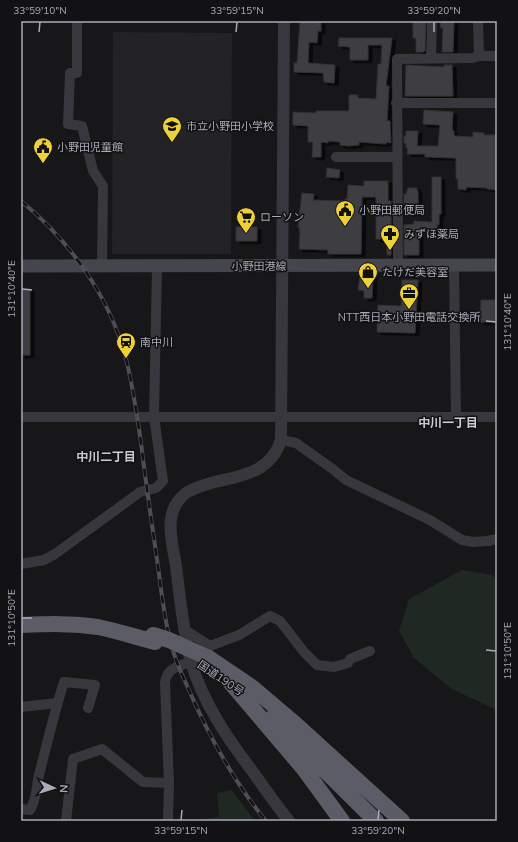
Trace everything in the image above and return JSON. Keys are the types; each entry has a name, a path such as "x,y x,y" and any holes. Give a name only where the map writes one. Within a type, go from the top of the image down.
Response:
{"highway":[{"name":"国道190号","path":"21,625 66,624 97,627 154,639 184,655 209,663 231,683 259,704 376,821"},
{"path":"209,663 253,688 293,722 399,820"},
{"path":"231,683 304,769 342,821"}],"main road":[{"name":"小野田港線","path":"21,266 497,265"}],"street":[{"path":"77,21 77,73 70,73 68,124 82,126 93,171 103,186 102,266"},
{"path":"284,21 281,440 274,457 269,463 262,467 249,473 195,488 186,493 178,500 172,510 170,521 185,630 191,661 197,679 207,701 230,742 289,821"},
{"path":"431,58 432,21"},
{"path":"478,21 479,56"},
{"path":"398,266 396,103 397,59 472,58 479,56 497,56"},
{"path":"396,103 497,103"},
{"path":"336,157 397,157"},
{"path":"21,564 44,560 55,554 140,492 156,488 162,481 154,417 157,266"},
{"path":"454,266 456,417"},
{"path":"21,417 497,417"},
{"path":"281,440 296,443 346,480 430,520 462,540 473,542 497,539"},
{"path":"185,630 210,646 239,635 270,616 280,621 304,652 317,665 334,667 370,651"},
{"path":"168,821 169,783 166,676 169,671 191,661"},
{"path":"21,809 30,810 35,802 36,786 57,703 64,682 95,685 88,708"},
{"path":"21,707 57,703"},
{"path":"66,821 73,759 102,749 144,782 169,783"}],"shaded area":[{"name":"市立小野田小学校","path":"113,32 232,33 231,254 112,254"},
{"path":"462,570 492,575 497,579 497,710 452,689 414,658 399,631 409,599"},
{"path":"232,790 255,821 194,821 219,817 217,793"}],"building":[{"path":"300,21 321,22 321,31 318,31 317,43 309,42 308,63 335,65 334,83 324,82 323,73 294,72 294,63 297,63"},
{"path":"426,21 425,51 423,52 416,52 416,38 413,38 413,22"},
{"path":"441,21 454,21 453,52 442,52 443,28 440,28"},
{"path":"339,38 392,38 386,86 389,86 387,121 390,121 391,143 359,142 359,145 348,146 340,145 340,142 321,142 321,157 312,157 313,142 308,142 308,126 293,125 293,112 316,113 316,111 349,111 349,95 358,95 358,98 376,99 378,64 381,64 382,45 368,45 368,60 350,60 350,47 338,46"},
{"path":"406,65 444,67 444,65 452,65 453,96 405,96"},
{"path":"424,110 453,112 452,130 454,131 454,136 473,137 473,132 484,133 484,135 497,135 497,190 466,187 466,190 458,189 458,179 456,179 456,158 425,157 425,154 407,154 408,148 406,148 406,143 404,143 406,131 418,131 417,146 438,146 440,125 423,124"},
{"path":"327,168 340,170 339,178 326,177"},
{"path":"432,177 441,177 441,214 439,214 439,225 437,224 437,230 419,229 419,255 404,255 404,225 414,224 414,221 432,222"},
{"path":"364,181 388,181 388,201 391,201 391,255 387,255 387,239 376,239 376,197 362,197 361,254 328,254 328,250 299,249 300,228 298,228 302,193 314,194 313,200 345,201 345,199 347,199 348,185 364,186"},
{"path":"408,188 417,188 418,208 406,208 406,204 404,204 404,194 406,194"},
{"name":"ローソン","path":"236,227 257,227 257,241 236,241"},
{"name":"たけだ美容室","path":"360,276 373,276 372,298 364,298 364,291 358,290"},
{"name":"NTT西日本小野田電話交換所","path":"402,280 418,280 415,333 377,332 378,305 401,306"},
{"path":"21,289 30,289 30,355 21,355"},
{"path":"481,300 495,300 495,322 480,322"}],"railway":[{"path":"21,201 39,217 72,252 99,292 119,336 126,359 135,401 163,603 174,653 185,682 222,757 243,790 266,821"}],"place":[{"name":"市立小野田小学校","path":"172,143"},
{"name":"小野田児童館","path":"43,164"},
{"name":"小野田郵便局","path":"345,227"},
{"name":"ローソン","path":"246,234"},
{"name":"みずほ薬局","path":"390,251"},
{"name":"たけだ美容室","path":"368,289"},
{"name":"NTT西日本小野田電話交換所","path":"409,310"},
{"name":"南中川","path":"126,359"}],"district":[{"name":"中川一丁目","path":"448,423"},
{"name":"中川二丁目","path":"106,457"}]}
